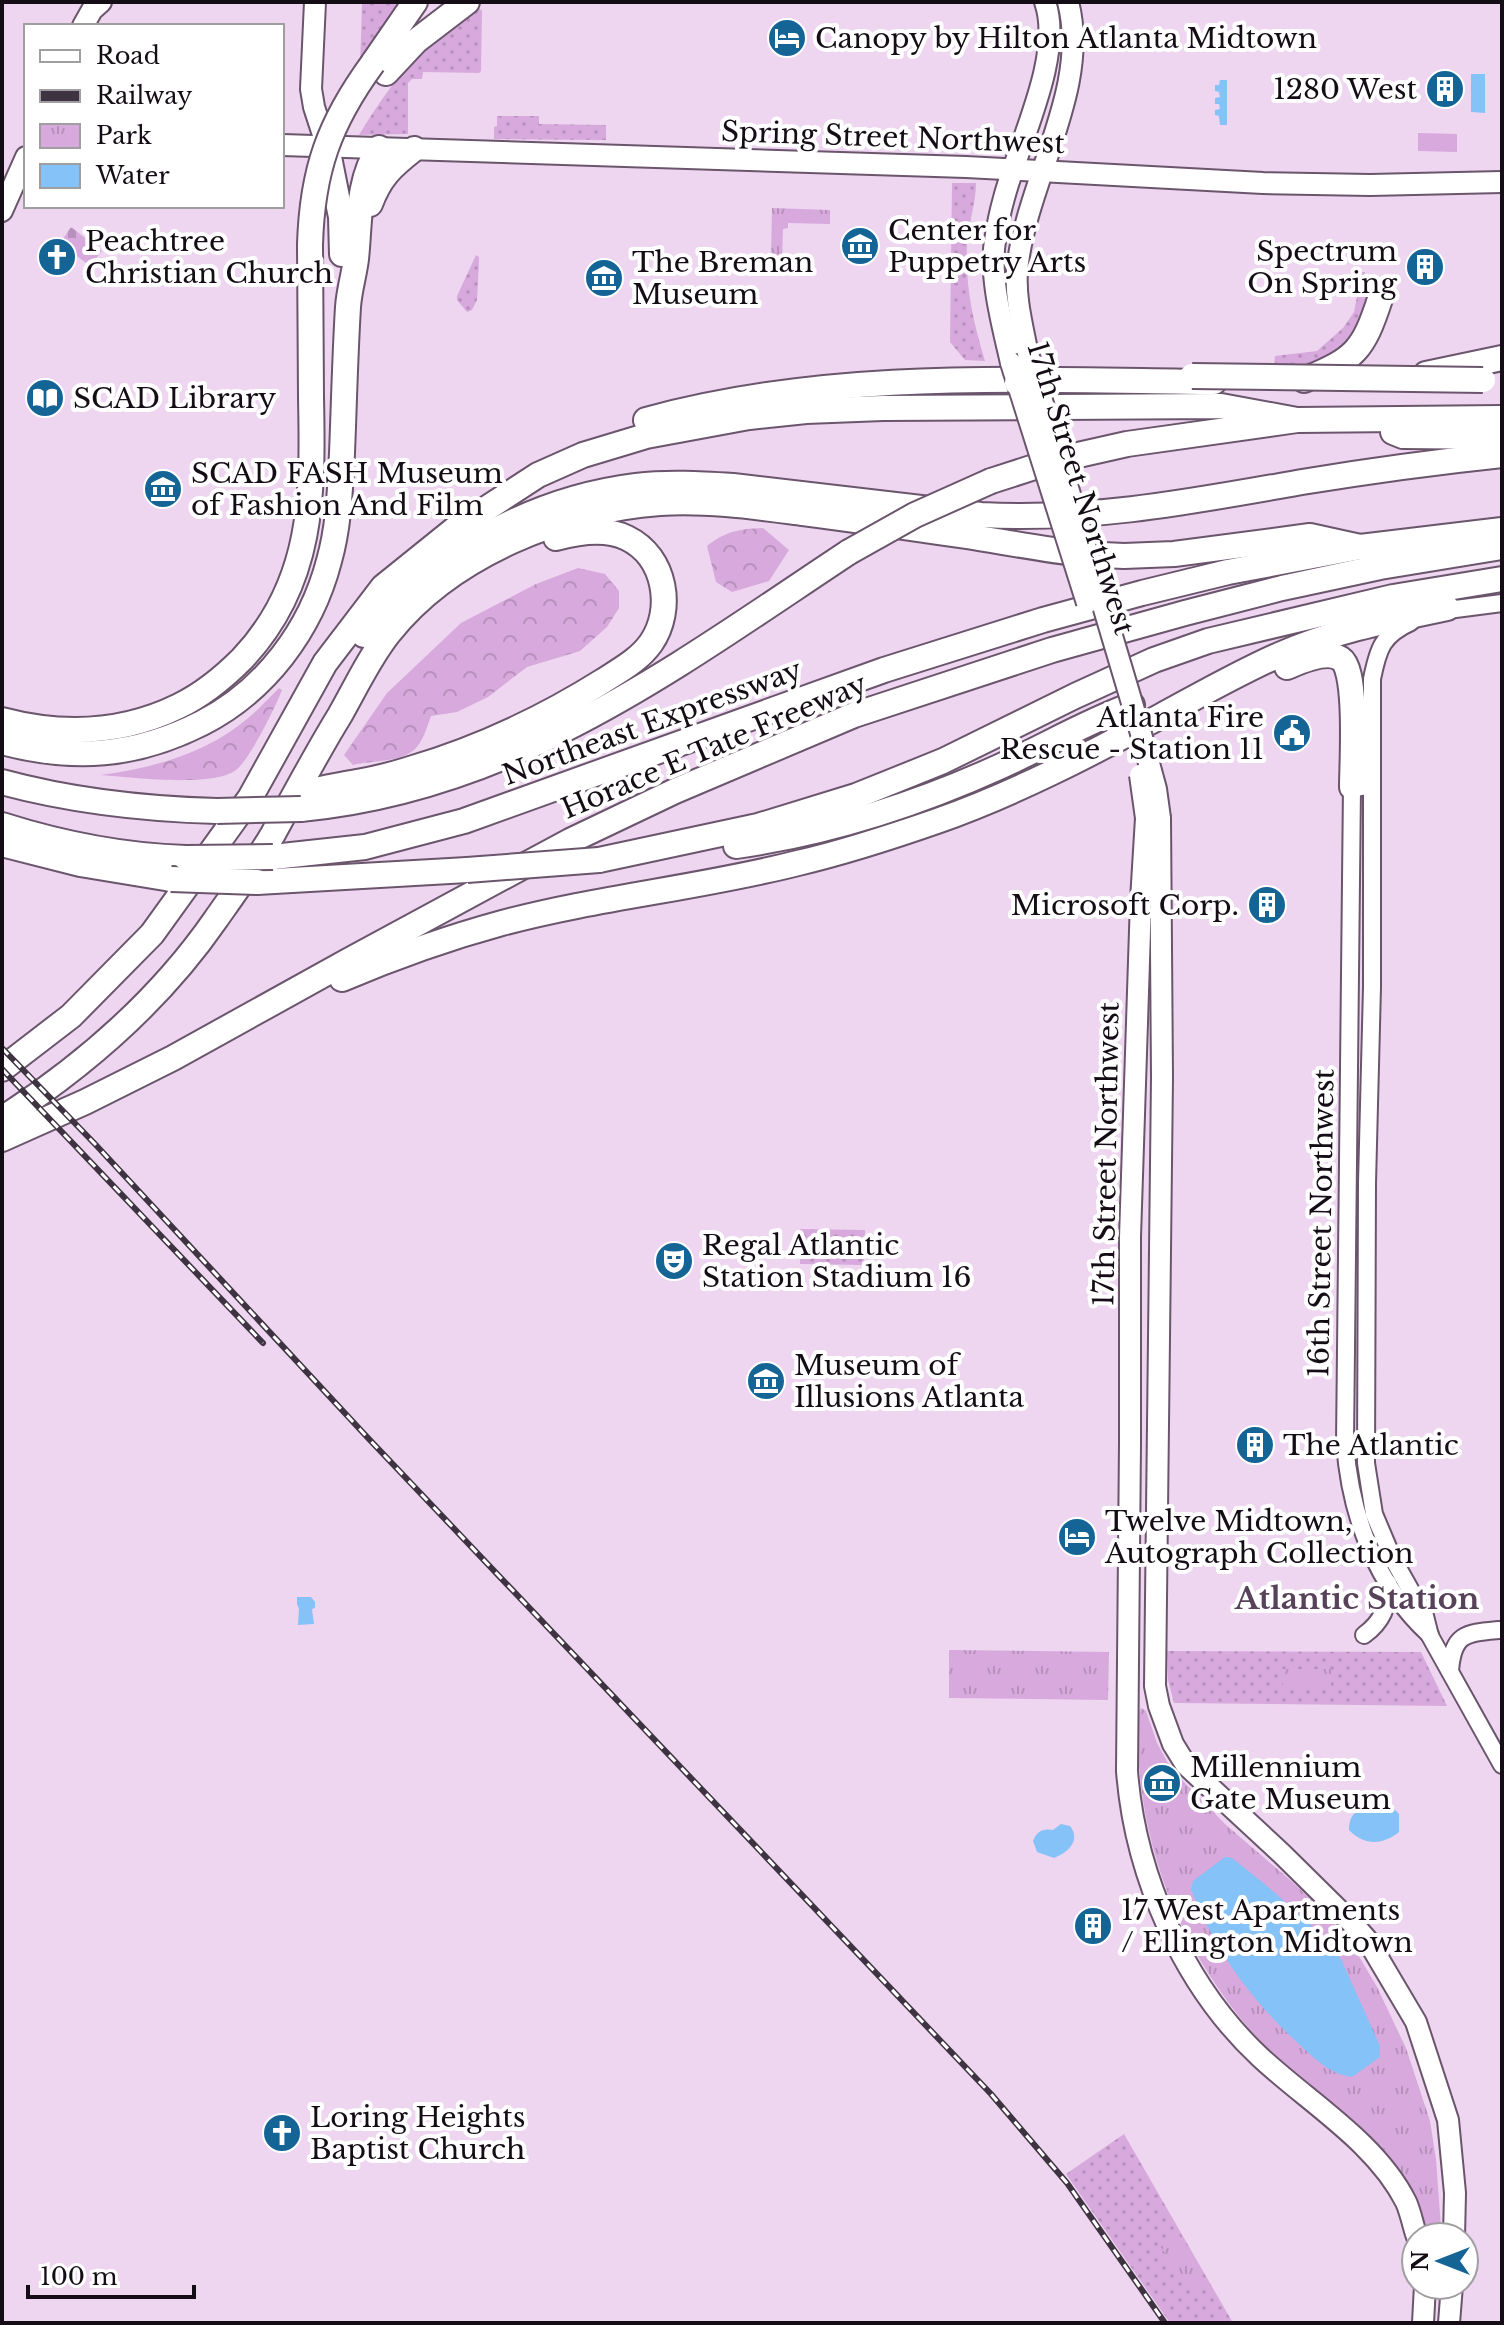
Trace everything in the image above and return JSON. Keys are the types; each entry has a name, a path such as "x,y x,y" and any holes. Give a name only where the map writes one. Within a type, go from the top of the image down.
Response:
{"highway":[{"path":"2,720 47,730 85,731 133,724 163,714 196,698 223,679 275,617 294,578 309,512 312,465 310,245 323,194 342,143 415,2"},
{"path":"380,68 467,2"},
{"path":"327,147 341,217 348,304"},
{"path":"2,742 63,754 104,753 176,736 244,696 271,671 296,638 316,599 329,562 337,520 348,304 358,241 359,210 372,159 379,148"},
{"path":"358,241 381,179 414,149"},
{"path":"1298,382 1347,359 1358,348 1371,326 1380,299"},
{"path":"426,551 439,527 478,496 531,464 592,437 688,409 786,393 925,381 1387,380 1502,358"},
{"path":"1026,380 1062,374 1493,380"},
{"path":"260,803 325,663 383,587 455,529 538,475 583,455 646,436 749,417 806,411 1221,406 1297,420 1502,418"},
{"name":"Northeast Expressway","path":"305,801 353,802 418,787 477,769 546,740 654,680 849,552 915,515 991,481 1056,460 1127,444 1297,420"},
{"path":"1357,420 1403,436 1502,437"},
{"path":"2,1069 71,1016 152,934 260,803 356,644 380,616 442,563 513,522 559,504 635,486 694,483 981,515 1067,516 1160,508 1374,470 1502,455"},
{"path":"2,1119 102,1045 146,1003 187,957 271,837 368,664 389,633 434,589 467,566 537,531 597,512 659,503 740,505 954,534 1046,550 1095,554 1174,554 1310,536 1360,547"},
{"name":"Northeast Expressway","path":"2,825 121,854 186,858 273,857 365,847 464,821 884,670 1029,624 1199,579 1360,547 1502,530"},
{"path":"2,782 47,793 160,809 217,811 260,803 305,801 388,776 518,727 601,682 642,654 657,633 663,616 665,601 659,572 650,557 629,539 617,534 594,532 549,540 491,565 437,600 399,635 372,666 331,729"},
{"name":"Horace E Tate Freeway","path":"2,1139 85,1102 240,1022 570,841 675,791 854,715 1052,650 1185,613 1368,569 1502,547"},
{"path":"599,860 758,826 856,796 943,761 1154,660 1208,641 1393,597 1502,579"},
{"path":"240,1022 391,959 481,929 795,864 887,838 988,802 1162,716 1219,683 1310,642 1361,626 1447,608"},
{"path":"1266,627 1337,617 1447,608"},
{"path":"1162,716 1300,662 1325,656 1340,658 1346,664 1352,690 1362,787"},
{"path":"2,844 80,864 171,879 257,882 467,870 705,850 800,834 925,798 1002,766 1093,720 1127,707"}],"main road":[{"path":"84,24 101,2"},
{"path":"315,2 311,89 327,147"},
{"name":"17th Street Northwest","path":"1045,2 1050,15 1049,46 1045,69 1004,198 994,245 996,295 1018,352 1127,707 1140,776 1153,818 1162,1077 1154,1635 1157,1696 1173,1744 1186,1765 1360,1931 1416,2022 1449,2122 1454,2221"},
{"name":"17th Street Northwest","path":"1018,352 1017,271 1023,235 1071,68 1074,41 1068,2"},
{"name":"Spring Street Northwest","path":"284,145 1043,170 1263,183 1381,185 1502,182"},
{"path":"2,211 24,163"},
{"name":"17th Street Northwest","path":"1153,818 1141,900 1130,1237 1129,1805 1140,1853 1165,1920 1184,1958 1216,2006 1258,2056 1375,2157 1406,2203 1412,2221"},
{"path":"1423,2323 1424,2301"},
{"path":"1449,2323 1451,2301"}],"street":[{"path":"1362,787 1372,679 1378,651 1386,639 1400,627 1447,608 1502,603"},
{"name":"16th Street Northwest","path":"1362,787 1345,1443 1354,1505 1370,1551 1411,1619 1430,1636"},
{"name":"16th Street Northwest","path":"1362,787 1372,987 1367,1183 1366,1463 1374,1514 1393,1559 1425,1616 1430,1636 1502,1765"},
{"path":"1364,1635 1382,1617 1388,1599 1388,1583"},
{"path":"1450,1671 1451,1654 1459,1640 1468,1634 1499,1630"}],"green space":[{"path":"362,2 407,2 360,69"},
{"path":"479,8 482,11 481,71 423,72 422,79 412,79 408,83 408,134 359,135 382,99 418,55"},
{"path":"497,116 539,116 539,124 606,125 606,140 494,139"},
{"path":"1418,133 1457,134 1457,152 1418,151"},
{"path":"952,183 976,183 968,237 967,275 985,361 965,360 950,342"},
{"path":"772,208 830,210 830,224 788,223 788,228 783,229 782,256 771,256"},
{"name":"Peachtree Christian Church","path":"71,227 102,251 90,266 60,243"},
{"path":"476,255 479,257 477,300 472,310 467,312 457,296"},
{"path":"1362,272 1365,272 1364,294 1369,295 1368,307 1353,343 1316,364 1274,366 1275,356 1317,351 1343,328 1354,312"},
{"path":"763,528 789,550 769,581 732,592 716,582 707,546 733,532"},
{"path":"578,568 605,574 619,591 619,608 607,627 580,651 527,667 488,697 457,712 431,716 420,743 408,754 353,765 344,755 387,693 461,623 536,584"},
{"path":"279,688 282,690 262,733 236,770 209,779 191,780 100,775 178,758 214,742 251,716"},
{"path":"800,1229 865,1230 864,1265 800,1264"},
{"path":"949,1650 1109,1652 1108,1700 949,1698"},
{"path":"1167,1651 1421,1652 1447,1706 1174,1703 1168,1680"},
{"path":"1283,1669 1331,1669 1331,1686 1283,1686"},
{"path":"1141,1708 1146,1711 1157,1743 1183,1781 1225,1824 1330,1917 1360,1958 1406,2048 1430,2121 1440,2221 1421,2221 1405,2184 1383,2150 1309,2089 1261,2042 1228,2002 1200,1959 1177,1914 1159,1867 1146,1818 1139,1767 1138,1714"},
{"path":"1124,2134 1233,2323 1170,2323 1066,2174"},
{"path":"1177,2231 1206,2282 1196,2288 1176,2269 1158,2243"}],"water":[{"path":"1471,74 1485,74 1485,113 1471,112"},
{"path":"1220,80 1227,80 1227,125 1220,125 1219,116 1215,115 1215,110 1220,109 1219,104 1215,104 1215,98 1220,97 1215,85 1219,85"},
{"path":"297,1597 311,1597 315,1602 312,1609 314,1624 298,1625"},
{"path":"1388,1803 1399,1814 1399,1832 1374,1842 1361,1839 1349,1830 1351,1817 1355,1813 1364,1806"},
{"path":"1061,1824 1070,1826 1073,1831 1074,1841 1069,1849 1054,1858 1037,1852 1033,1841 1036,1835"},
{"path":"1225,1857 1232,1858 1308,1922 1341,1959 1380,2046 1380,2057 1352,2077 1330,2069 1300,2045 1250,1992 1223,1954 1191,1889 1193,1881"}],"railway":[{"path":"2,1048 991,2094 1067,2183 1165,2323"},
{"path":"2,1069 263,1343"}],"place":[{"name":"Canopy by Hilton Atlanta Midtown","path":"787,38"},
{"name":"1280 West","path":"1445,89"},
{"name":"Center for Puppetry Arts","path":"860,246"},
{"name":"Peachtree Christian Church","path":"57,257"},
{"name":"Spectrum On Spring","path":"1425,267"},
{"name":"The Breman Museum","path":"604,278"},
{"name":"SCAD Library","path":"45,398"},
{"name":"SCAD FASH Museum of Fashion And Film","path":"163,489"},
{"name":"Atlanta Fire Rescue - Station 11","path":"1292,733"},
{"name":"Microsoft Corp.","path":"1267,905"},
{"name":"Regal Atlantic Station Stadium 16","path":"674,1261"},
{"name":"Museum of Illusions Atlanta","path":"766,1381"},
{"name":"The Atlantic","path":"1255,1445"},
{"name":"Twelve Midtown, Autograph Collection","path":"1077,1537"},
{"name":"Millennium Gate Museum","path":"1162,1783"},
{"name":"17 West Apartments / Ellington Midtown","path":"1093,1926"},
{"name":"Loring Heights Baptist Church","path":"282,2133"}],"district":[{"name":"Atlantic Station","path":"1357,1599"}]}
